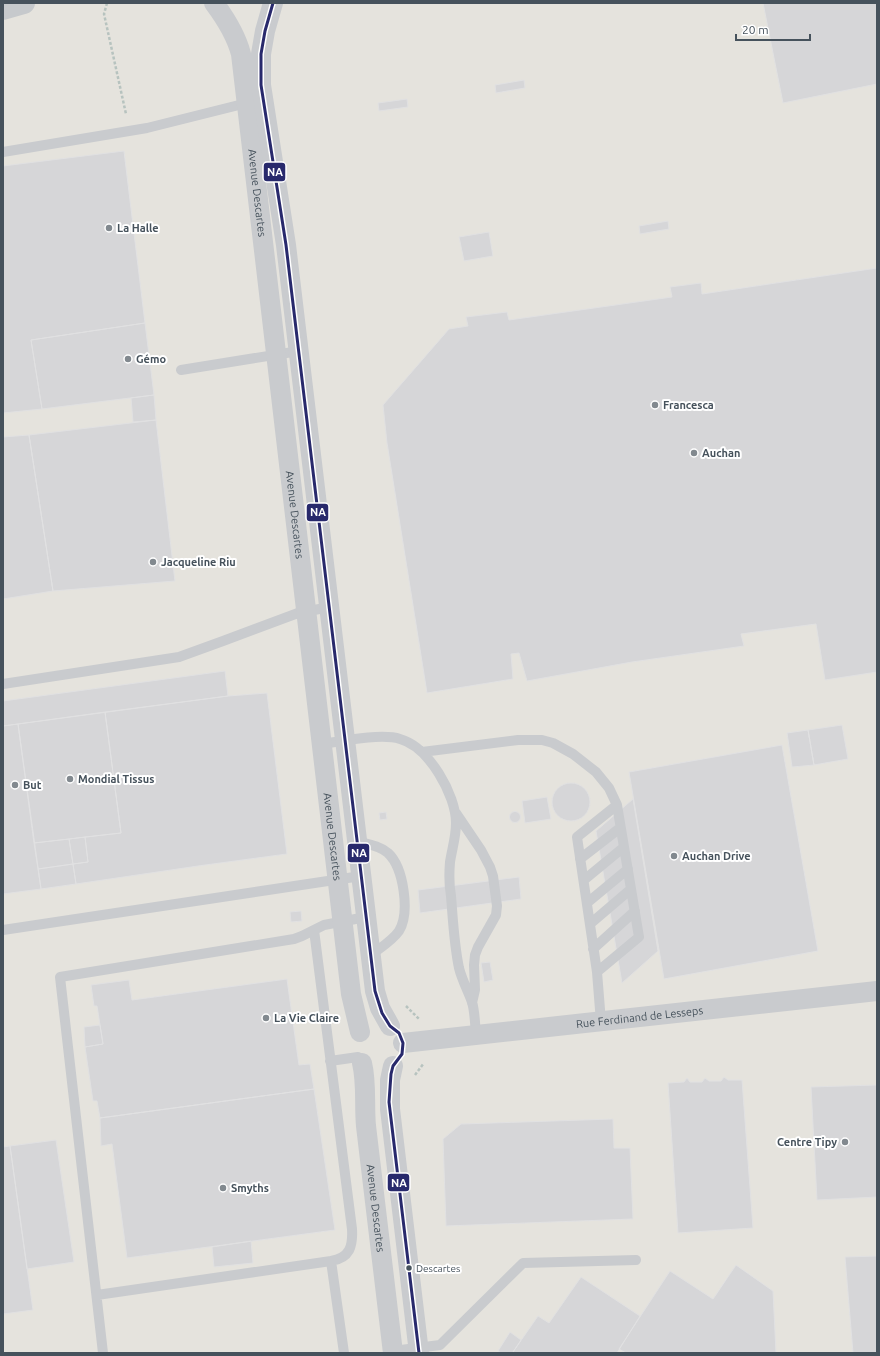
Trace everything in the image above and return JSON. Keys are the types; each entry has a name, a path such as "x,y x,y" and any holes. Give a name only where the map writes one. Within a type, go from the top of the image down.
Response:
{"main road":[{"path":"3,9 24,3"}],"street":[{"name":"Avenue Descartes","path":"214,3 227,21 241,54 351,994 360,1032 355,1046 366,1086 366,1126 393,1352"},
{"name":"Avenue Descartes","path":"273,3 262,44 260,84 282,218 299,351 377,1001 390,1026 399,1033 403,1043"},
{"name":"Rue Ferdinand de Lesseps","path":"403,1043 877,992"},
{"path":"360,1032 365,1027 376,1023 383,1023 390,1026"},
{"path":"360,1060 368,1067 375,1070 382,1070 393,1066 402,1054 403,1043"},
{"path":"393,1066 389,1090 390,1114 418,1350"}],"lane":[{"path":"3,152 147,128 246,103"},
{"path":"181,370 299,351"},
{"path":"3,684 179,657 289,616 306,611 330,607"},
{"path":"322,744 381,737 396,738 407,741 422,752 432,763 447,788 456,813 481,850 490,867 493,876 497,906 496,915 475,955 475,990 472,1003"},
{"path":"422,752 518,740 542,740 553,743 573,754 596,772 609,788 617,805 639,937 597,972"},
{"path":"601,1022 597,972 577,837 617,805"},
{"path":"456,813 456,831 450,862 449,880 457,953 464,983 472,1003 476,1035"},
{"path":"580,859 620,828"},
{"path":"357,841 384,850 395,861 401,876 405,906 402,926 398,933 371,955"},
{"path":"584,880 624,847"},
{"path":"587,903 628,869"},
{"path":"3,930 361,876"},
{"path":"590,924 631,889"},
{"path":"593,949 635,911"},
{"path":"103,1353 60,977 294,939 324,924 366,917"},
{"path":"97,1295 338,1260 349,1250 352,1235 314,930"},
{"path":"330,1061 360,1060"},
{"path":"393,1352 441,1349 523,1263 636,1260"},
{"path":"331,1261 344,1353"}],"path":[{"path":"107,3 104,14 129,130"}],"shaded area":[{"path":"3,3 877,3 877,1353 3,1353"}],"building":[{"path":"763,3 877,3 877,84 783,103"},
{"path":"524,80 525,88 496,93 495,85"},
{"path":"407,99 408,107 379,111 378,103"},
{"path":"124,151 145,323 31,340 42,409 3,413 3,166"},
{"path":"668,221 669,229 640,234 639,226"},
{"path":"489,232 493,256 464,261 459,237"},
{"path":"877,268 877,672 825,680 816,624 741,634 744,646 632,662 527,681 519,653 511,654 513,679 427,693 387,443 383,405 449,329 468,326 466,317 507,312 509,320 672,297 670,287 701,283 702,294"},
{"path":"145,323 154,395 42,409 31,340"},
{"path":"154,395 156,420 133,422 131,398"},
{"path":"156,420 175,581 53,591 29,435"},
{"path":"29,435 53,591 3,599 3,437"},
{"path":"225,671 228,696 3,726 3,701"},
{"path":"267,693 287,854 76,884 73,864 88,862 85,837 121,833 105,712 228,696"},
{"name":"Mondial Tissus","path":"105,712 121,833 34,843 18,724"},
{"name":"But","path":"18,724 41,889 3,894 3,726"},
{"path":"842,725 848,759 814,765 808,730"},
{"path":"808,730 814,765 792,767 787,733"},
{"path":"782,745 818,951 664,979 629,772"},
{"path":"571,783 581,786 587,792 590,802 587,812 581,818 571,821 561,818 555,812 552,802 555,792 561,786"},
{"path":"547,797 551,819 525,823 522,801"},
{"path":"633,799 658,951 622,983 596,831"},
{"path":"515,811 519,813 521,817 519,821 515,823 511,821 509,817 511,813"},
{"path":"386,812 387,819 380,820 379,813"},
{"path":"85,837 88,862 73,864 69,839"},
{"path":"69,839 73,864 38,869 34,843"},
{"path":"73,864 76,884 41,889 38,869"},
{"path":"519,877 521,899 420,913 418,890"},
{"path":"301,911 302,921 291,922 290,912"},
{"path":"490,962 493,980 484,982 481,963"},
{"path":"287,979 299,1065 310,1064 314,1089 100,1118 97,1101 93,1101 85,1047 103,1044 97,1006 94,1006 91,985 129,980 132,1000"},
{"path":"100,1025 103,1044 85,1047 84,1027"},
{"path":"724,1077 728,1080 742,1080 753,1228 678,1233 668,1083 684,1082 687,1078 690,1082 702,1082 705,1078 709,1081 721,1081"},
{"name":"Centre Tipy","path":"877,1085 877,1197 817,1200 811,1087"},
{"name":"Smyths","path":"314,1089 335,1230 127,1258 112,1144 101,1146 100,1118"},
{"path":"613,1119 614,1148 630,1148 633,1219 446,1226 443,1139 461,1124"},
{"path":"56,1140 74,1262 27,1269 10,1146"},
{"path":"10,1146 33,1310 3,1314 3,1147"},
{"path":"251,1241 253,1263 214,1267 212,1247"},
{"path":"877,1256 877,1353 853,1353 845,1257"},
{"path":"736,1265 773,1291 776,1353 626,1353 619,1349 670,1271 713,1299"},
{"path":"581,1277 640,1316 617,1353 513,1352 538,1316 549,1323"},
{"path":"510,1332 521,1340 513,1352 515,1353 501,1353 498,1351"}],"transit line":[{"name":"NA","path":"273,3 265,31 261,54 261,85 286,245 375,991 382,1013 390,1026 399,1033 403,1043 402,1054 393,1066 391,1074 389,1102 419,1353"}],"place":[{"name":"La Halle","path":"109,228"},
{"name":"Gémo","path":"128,359"},
{"name":"Francesca","path":"655,405"},
{"name":"Auchan","path":"694,453"},
{"name":"Jacqueline Riu","path":"153,562"},
{"name":"Mondial Tissus","path":"70,779"},
{"name":"But","path":"15,785"},
{"name":"Auchan Drive","path":"674,856"},
{"name":"La Vie Claire","path":"266,1018"},
{"name":"Centre Tipy","path":"845,1142"},
{"name":"Smyths","path":"223,1188"},
{"name":"Descartes","path":"409,1268"}]}
